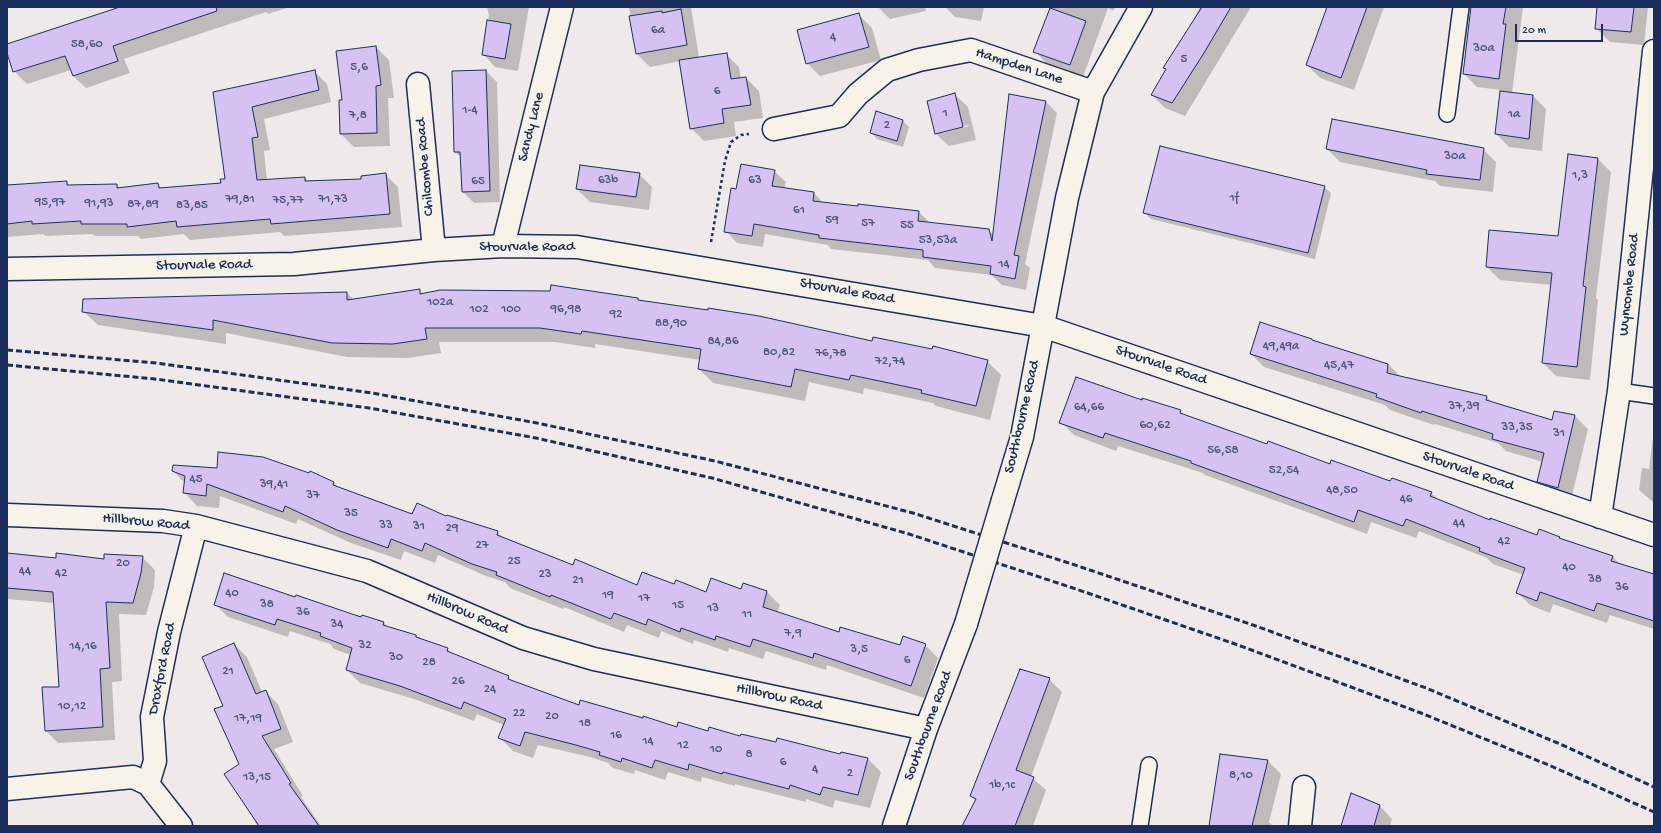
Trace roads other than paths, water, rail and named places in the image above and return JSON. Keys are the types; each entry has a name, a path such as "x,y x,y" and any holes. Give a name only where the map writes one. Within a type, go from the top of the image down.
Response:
{"street":[{"name":"Sandy Lane","path":"503,246 562,7"},
{"name":"Southbourne Road","path":"894,826 926,729 966,624 1022,436 1067,198 1093,92 1141,7"},
{"name":"Hampden Lane","path":"774,129 839,116 858,94 887,70 919,60 970,50 1093,92"},
{"name":"Wyncombe Road","path":"1600,517 1618,391 1654,51"},
{"name":"Chilcombe Road","path":"418,84 434,250"},
{"name":"Stourvale Road","path":"7,269 294,264 434,250 503,246 577,247 1043,326 1654,535"},
{"name":"Hillbrow Road","path":"8,515 162,521 196,526 367,571 523,638 594,659 926,729"},
{"name":"Droxford Road","path":"148,784 155,761 152,718 169,632 196,526"},
{"path":"7,789 133,777 148,784 181,826"},
{"path":"1300,826 1304,787"}],"lane":[{"path":"1447,114 1461,7"},
{"path":"1618,391 1654,396"},
{"path":"1140,826 1149,765"}],"railway":[{"path":"7,350 156,363 372,393 537,423 715,461 913,513 1078,566 1253,625 1426,688 1560,744 1654,787"},
{"path":"7,365 155,379 369,408 536,438 712,478 909,534 1076,589 1238,645 1421,713 1551,766 1654,812"}]}
